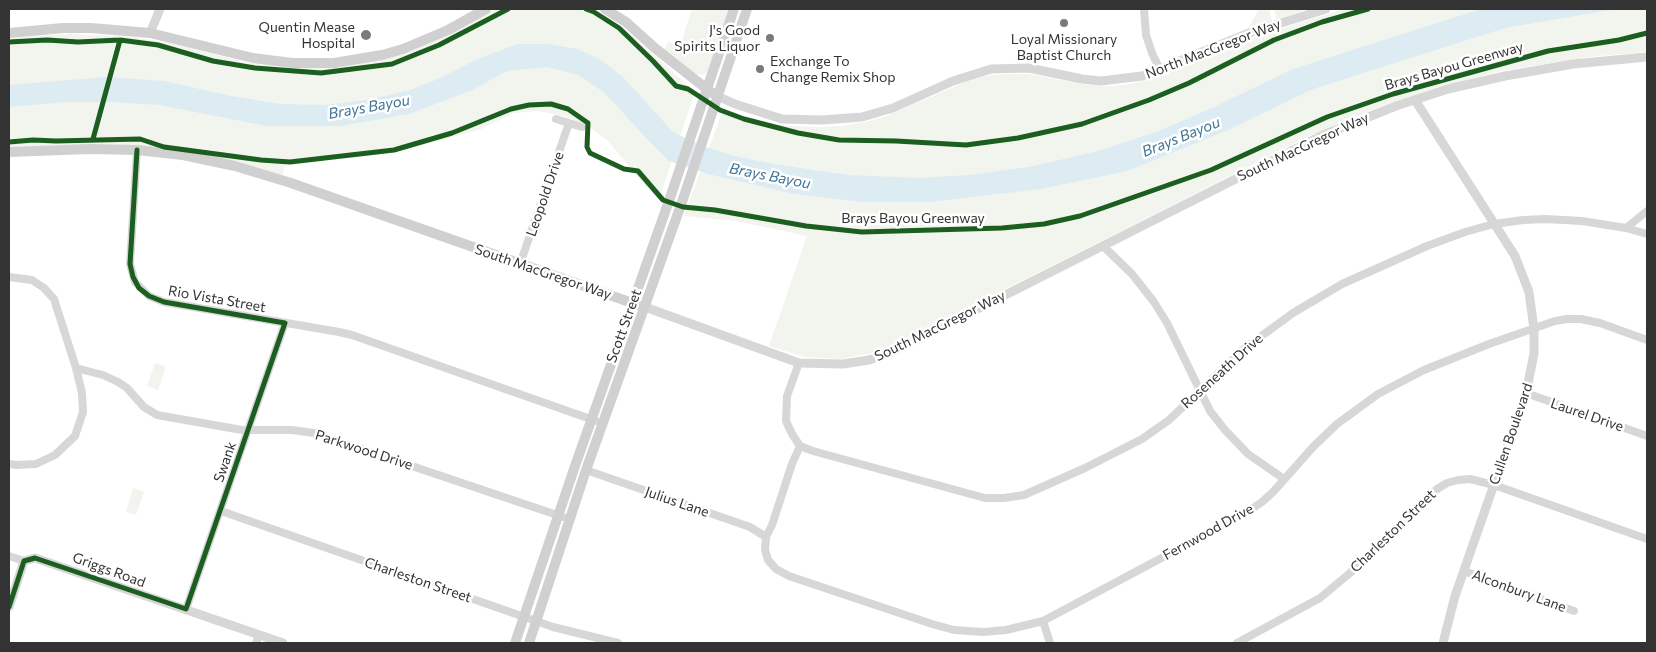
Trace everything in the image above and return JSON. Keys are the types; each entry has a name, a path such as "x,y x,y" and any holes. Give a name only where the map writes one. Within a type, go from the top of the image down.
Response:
{"main road":[{"path":"9,33 63,28 91,28 150,33 253,58 292,63 334,63 382,55 403,49 448,30 486,9"},
{"name":"North MacGregor Way","path":"605,9 626,22 706,90 717,96"},
{"name":"Scott Street","path":"515,643 734,9"},
{"name":"Scott Street","path":"529,643 586,470 682,202 747,9"},
{"name":"South MacGregor Way","path":"9,152 89,149 137,150 183,155 235,166 291,183 645,307"}],"street":[{"path":"150,33 160,9"},
{"path":"1144,9 1146,35 1160,70"},
{"name":"North MacGregor Way","path":"717,96 735,104 782,119 807,121 840,120 893,108 953,81 991,69 1029,68 1101,81 1142,76 1252,32 1325,9"},
{"name":"South MacGregor Way","path":"645,307 798,363 843,364 869,360 890,353 1323,135 1396,106 1475,83 1540,69 1647,57"},
{"name":"Cullen Boulevard","path":"1415,100 1515,256 1529,292 1534,329 1534,354 1526,394 1455,596 1443,643"},
{"path":"556,119 582,127"},
{"name":"Leopold Drive","path":"520,264 569,123"},
{"name":"Rio Vista Street","path":"137,150 130,264 133,277 139,288 149,296 164,302 352,335 603,424"},
{"path":"1626,228 1647,211"},
{"name":"Roseneath Drive","path":"800,446 813,452 985,498 1024,495 1116,454 1142,439 1169,420 1245,348 1313,299 1349,280 1427,246 1494,224 1522,220 1582,221 1626,228 1647,234"},
{"path":"1103,246 1132,274 1150,295 1167,323 1210,411 1248,454 1284,479"},
{"path":"9,277 32,280 44,288 54,299 76,368 82,394 83,412 75,436 63,449 45,461 26,465 9,464"},
{"name":"Fernwood Drive","path":"766,537 765,550 768,560 776,568 789,576 954,630 983,632 1006,630 1043,621 1246,513 1262,502 1324,435 1378,394 1424,370 1555,321 1581,319 1600,323 1647,340"},
{"name":"Swank","path":"186,609 285,323"},
{"path":"766,537 800,446 786,421 787,396 798,363"},
{"name":"Parkwood Drive","path":"76,368 102,374 118,382 127,388 144,407 157,414 248,430 292,430 314,433 570,520"},
{"name":"Laurel Drive","path":"1526,394 1647,436"},
{"name":"Julius Lane","path":"586,470 750,527 766,537"},
{"name":"Charleston Street","path":"1237,643 1320,598 1350,573 1437,489 1447,483 1458,480 1470,479 1494,484 1647,539"},
{"name":"Charleston Street","path":"221,511 553,627 618,643"},
{"name":"Griggs Road","path":"9,556 24,561 40,558 186,609 258,639 283,643"},
{"path":"9,607 24,561"},
{"name":"Alconbury Lane","path":"1464,571 1574,611"},
{"path":"1043,621 1050,643"}],"shaded area":[{"path":"498,9 590,9 596,11 633,36 695,92 661,193 663,196 661,202 608,141 587,125 564,116 538,111 513,113 479,130 407,149 286,164 282,176 237,161 132,145 55,145 9,148 9,39 26,36 72,34 133,37 170,43 249,63 312,68 352,65 381,60 409,52 439,39 484,14"},
{"path":"692,9 731,9 707,73 703,75 696,74 664,49 669,41 679,49"},
{"path":"1259,9 1269,9 1272,21 1247,30"},
{"path":"1274,9 1302,9 1302,11 1277,19"},
{"path":"1344,9 1647,9 1647,52 1588,57 1501,71 1443,86 1381,106 1309,136 882,351 841,359 805,357 769,346 807,236 736,221 684,216 723,110 745,118 787,126 843,126 887,116 963,83 984,76 1029,74 1088,85 1111,86 1131,84 1153,78 1258,36"},
{"path":"155,363 166,367 158,390 147,386"},
{"path":"133,488 144,492 136,515 126,512"}],"water":[{"name":"Brays Bayou","path":"1481,9 1616,9 1505,28 1313,89 1228,130 1127,171 1041,189 930,202 864,202 794,194 708,174 669,161 605,93 578,75 547,67 507,71 472,90 409,114 339,126 267,126 159,105 113,102 65,102 9,107 9,85 108,77 164,81 231,96 281,104 325,105 367,100 410,90 443,77 477,59 518,44 548,44 577,49 599,59 622,76 673,132 703,146 734,156 848,175 918,178 970,175 1029,167 1098,151 1159,131 1293,69"}],"cycle path":[{"path":"9,42 120,40 158,45 213,61 255,68 321,73 392,64 439,45 508,9"},
{"path":"586,9 619,28 676,86 688,89 720,110 744,119 798,133 839,140 966,145 1018,138 1082,124 1149,100 1189,83 1274,40 1322,22 1368,9"},
{"name":"Brays Bayou Greenway","path":"9,142 140,139 164,147 290,162 394,150 452,133 511,109 529,105 551,104 568,109 588,123 587,147 590,153 624,169 638,171 663,200 683,207 715,210 806,226 862,232 1002,228 1044,224 1080,216 1211,170 1327,117 1393,94 1548,51 1619,40 1647,33"},
{"path":"93,139 120,40"},
{"path":"9,607 24,561 35,558 186,609 285,323 164,302 149,296 139,288 133,277 130,264 137,150"}],"place":[{"name":"Loyal Missionary Baptist Church","path":"1064,23"},
{"name":"Quentin Mease Hospital","path":"366,35"},
{"name":"J's Good Spirits Liquor","path":"770,38"},
{"name":"Exchange To Change Remix Shop","path":"760,69"}]}
